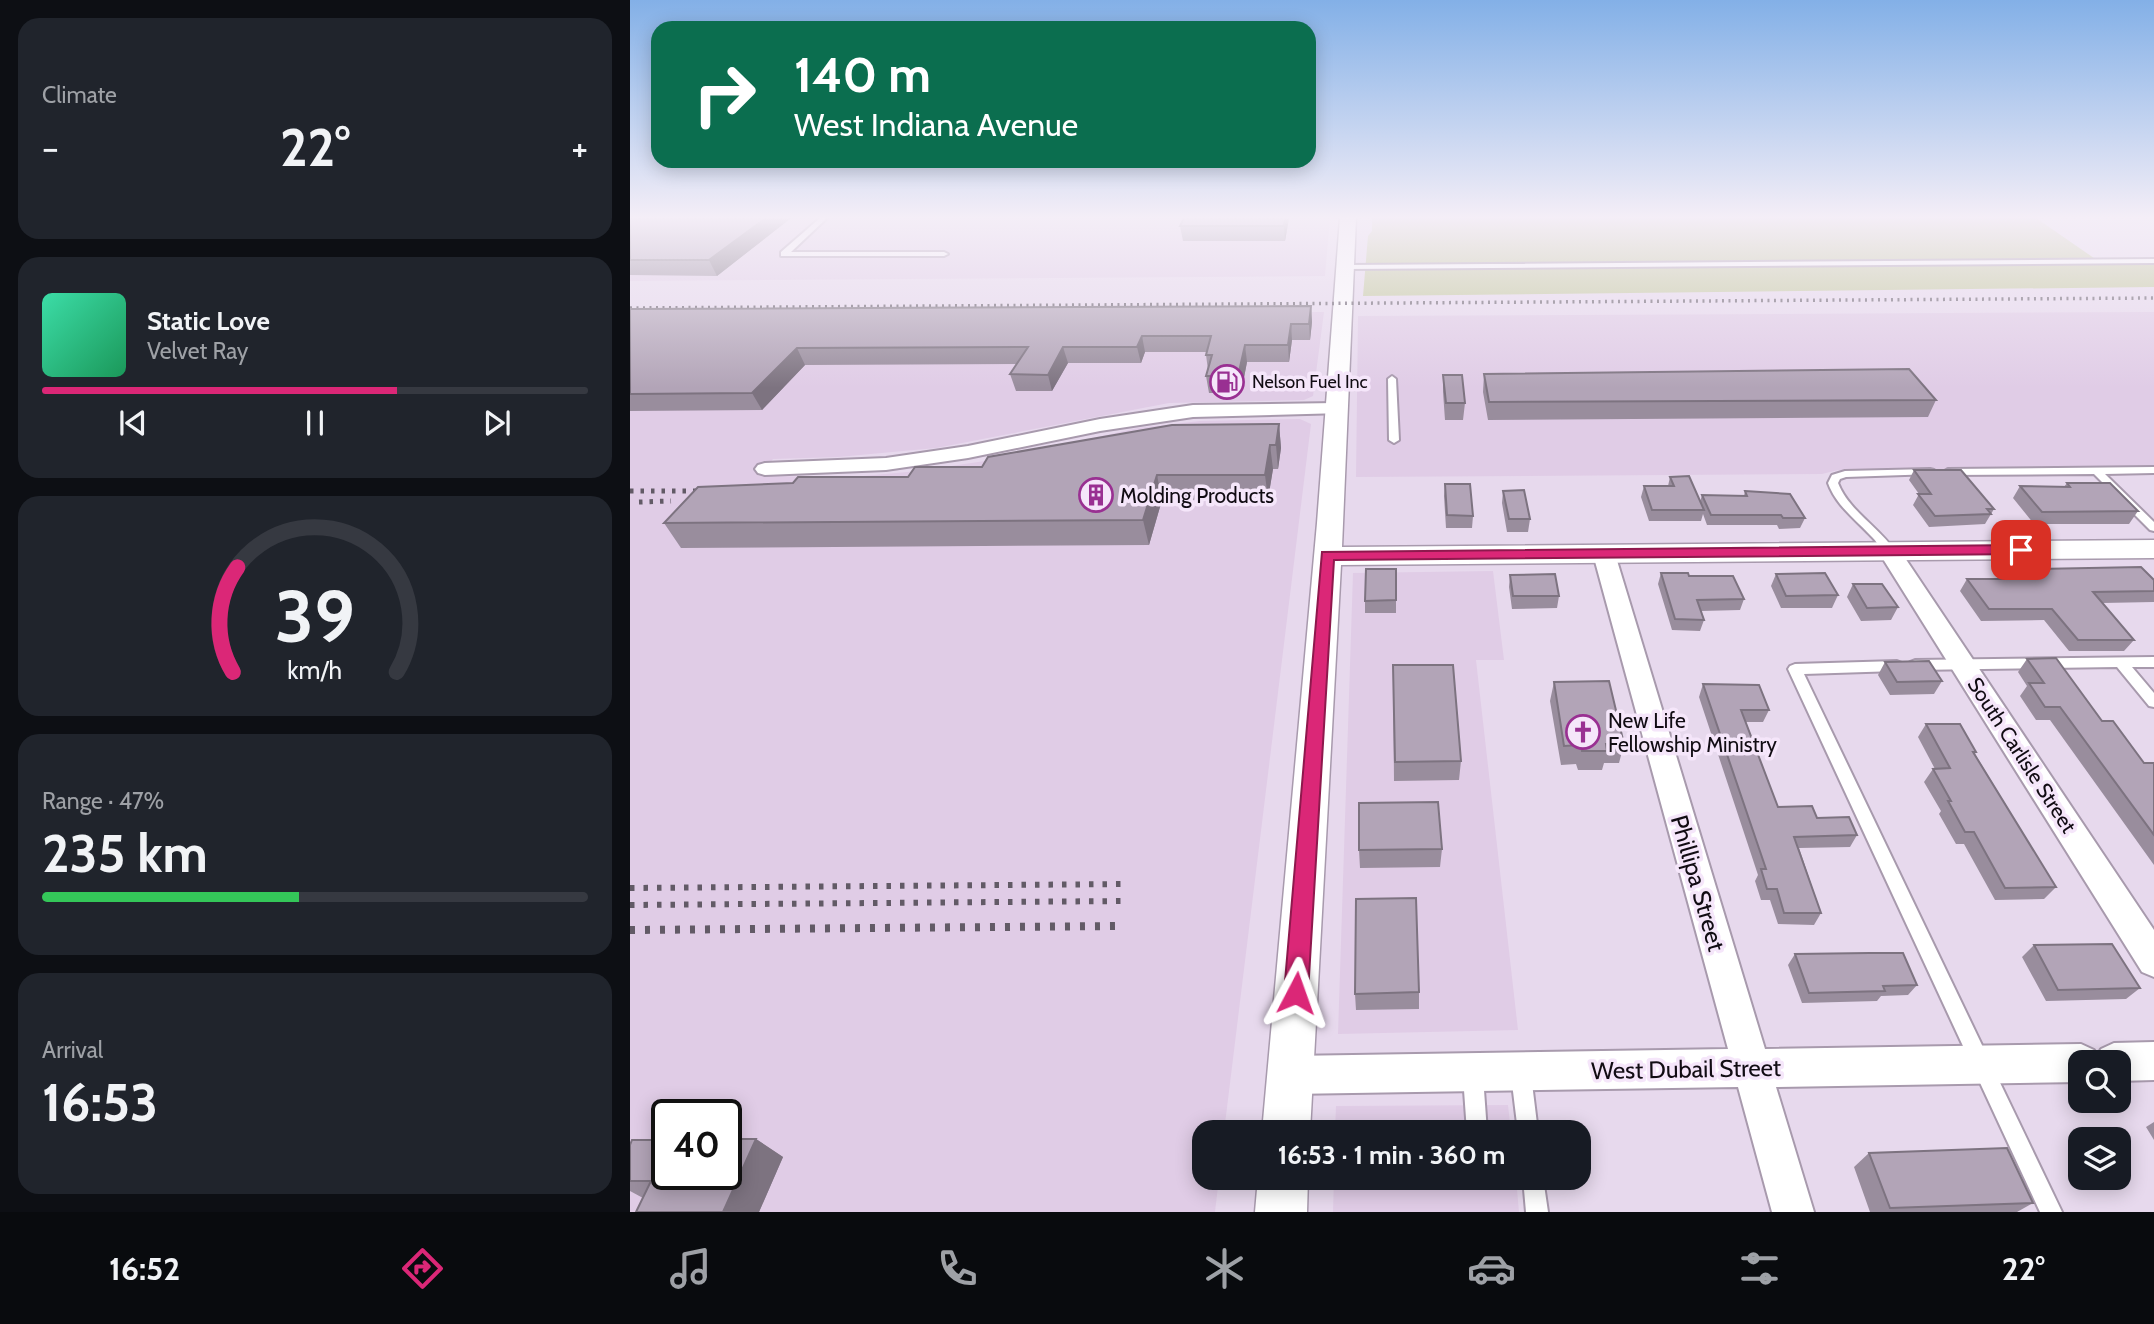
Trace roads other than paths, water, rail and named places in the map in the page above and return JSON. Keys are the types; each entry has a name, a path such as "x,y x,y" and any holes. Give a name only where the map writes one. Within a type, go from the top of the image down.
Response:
{"street":[{"path":"1287,1120 1327,555 1344,275"},
{"path":"765,469 886,464 978,451 1100,425 1194,411 1336,409"},
{"path":"1327,555 2154,549"},
{"name":"South Carlisle Street","path":"1889,551 2154,960"},
{"name":"Phillipa Street","path":"1604,554 1793,1212"},
{"path":"2131,1062 2154,1061"},
{"name":"West Dubail Street","path":"1290,1075 2068,1063"},
{"path":"1281,1212 1282,1190"}],"lane":[{"path":"1392,379 1394,440"},
{"path":"1889,551 1881,537 1839,496 1833,483 1836,477 1859,473 2154,470"},
{"path":"2097,471 2154,528"},
{"path":"2051,1212 1795,669 2154,662"},
{"path":"2120,663 2154,702"},
{"path":"1521,1071 1527,1120"},
{"path":"1473,1072 1476,1120"},
{"path":"1534,1190 1537,1212"}],"railway":[{"path":"630,308 2154,298"},
{"path":"630,491 714,491"},
{"path":"639,502 671,501"},
{"path":"630,888 1127,884"},
{"path":"630,905 1123,901"},
{"path":"630,930 1117,926"}],"place":[{"name":"Nelson Fuel Inc","path":"1227,382"},
{"name":"Molding Products","path":"1096,495"},
{"name":"New Life Fellowship Ministry","path":"1583,732"}]}
